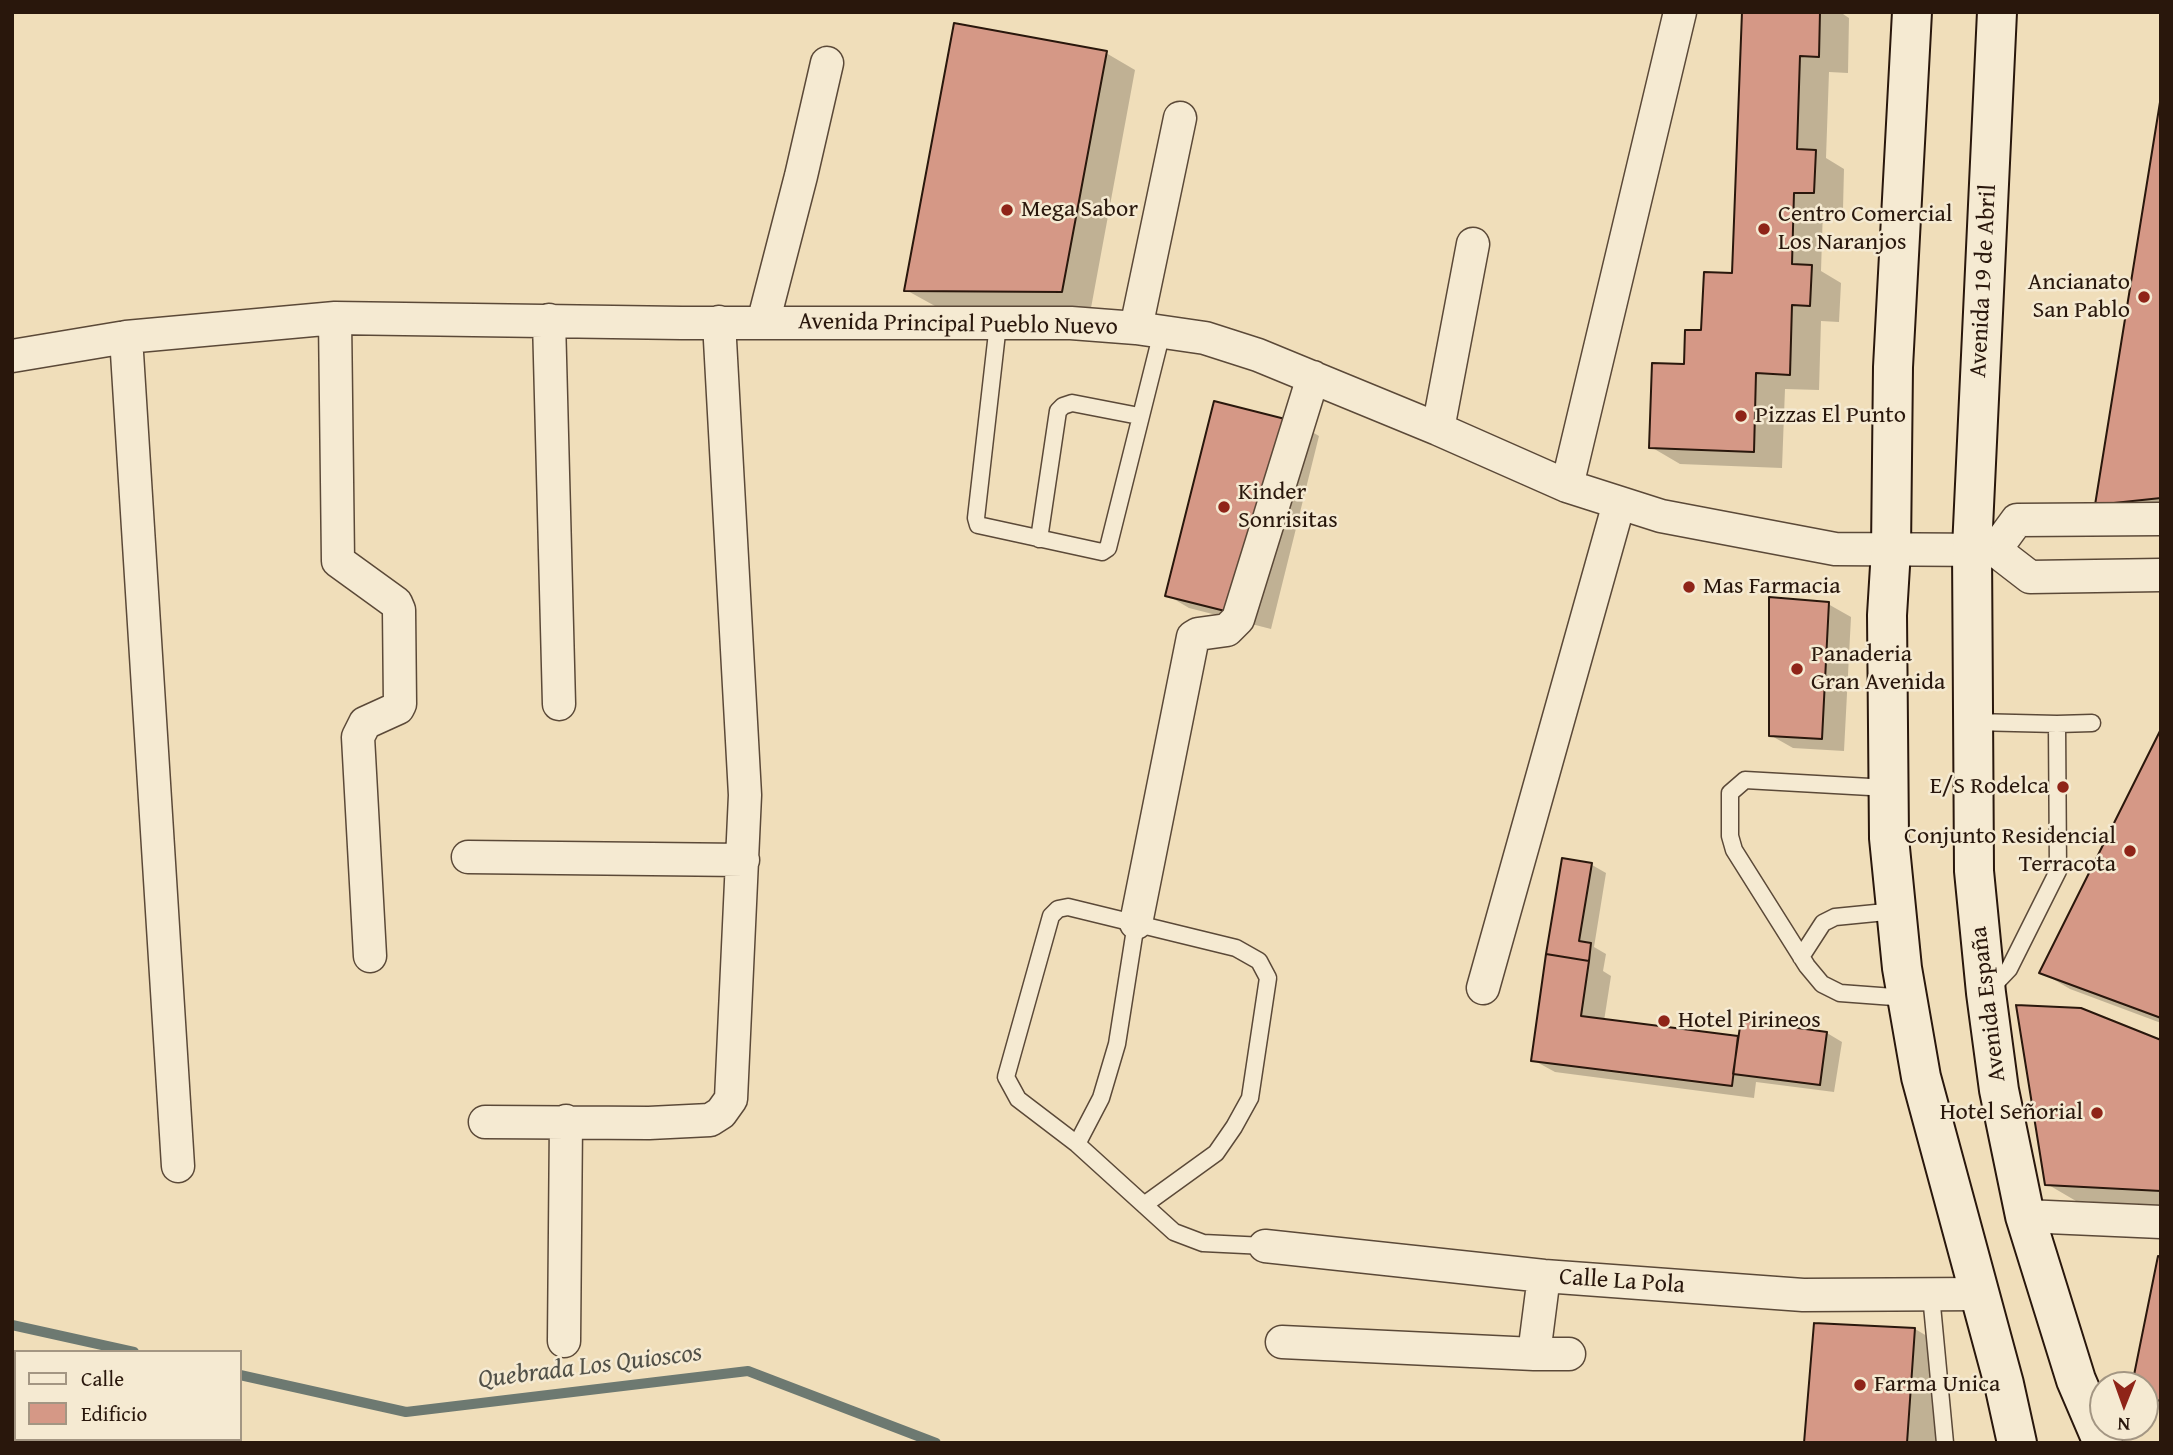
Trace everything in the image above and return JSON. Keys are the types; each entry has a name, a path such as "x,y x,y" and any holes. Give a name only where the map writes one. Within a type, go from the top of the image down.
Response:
{"main road":[{"path":"1912,12 1893,367 1891,550 1887,615 1889,838 1907,998 1924,1090 2004,1384 2017,1443"},
{"name":"Avenida 19 de Abril","path":"1983,549 1997,12"},
{"name":"Avenida España","path":"1983,549 1973,722 1974,872 1998,1090 2025,1216 2076,1380 2103,1443"}],"street":[{"path":"1567,486 1679,12"},
{"path":"763,323 827,63"},
{"path":"1149,330 1180,118"},
{"path":"1438,429 1473,244"},
{"path":"335,318 338,561 396,603 399,610 400,704 398,708 365,723 358,737 370,956"},
{"name":"Avenida Principal Pueblo Nuevo","path":"12,356 125,337 335,318 1071,323 1149,330 1205,338 1258,355 1438,429 1567,486 1661,516 1835,549 1983,549"},
{"path":"549,320 559,704"},
{"path":"485,1122 649,1123 710,1119 721,1113 731,1099 745,795 719,322"},
{"path":"125,337 178,1166"},
{"path":"1136,923 1193,637 1227,630 1238,619 1313,377"},
{"path":"1483,988 1619,503"},
{"path":"2161,519 2017,520 1983,549 2031,577 2161,575"},
{"path":"468,857 743,860"},
{"path":"564,1341 566,1121"},
{"path":"2025,1216 2161,1222"},
{"name":"Calle La Pola","path":"1265,1246 1544,1276 1803,1295 1980,1294"},
{"path":"1534,1354 1544,1276"},
{"path":"1282,1342 1569,1354"}],"lane":[{"path":"998,324 976,518 978,525 1102,552 1108,548 1139,416 1149,330"},
{"path":"1039,539 1058,411 1072,403 1139,416"},
{"path":"1973,722 2092,723"},
{"path":"1986,993 2009,969 2058,871 2057,724"},
{"path":"1888,788 1745,780 1730,793 1730,836 1734,850 1801,957 1822,984 1840,993 1907,998"},
{"path":"1144,1205 1216,1153 1234,1128 1250,1098 1268,978 1259,961 1236,948 1068,907 1058,909 1051,916 1006,1077 1018,1100 1077,1143 1144,1205 1174,1232 1203,1243 1265,1246"},
{"path":"1801,957 1823,923 1835,918 1896,911"},
{"path":"1077,1143 1101,1098 1117,1044 1136,923"},
{"path":"1931,1295 1945,1443"}],"building":[{"name":"Centro Comercial Los Naranjos","path":"1742,12 1820,12 1819,57 1800,56 1797,149 1816,150 1814,193 1794,193 1792,264 1812,265 1810,306 1792,305 1790,375 1756,373 1754,452 1649,448 1652,363 1684,364 1685,330 1701,330 1704,272 1732,273"},
{"path":"954,23 1107,51 1062,292 904,291"},
{"name":"Ancianato San Pablo","path":"2161,96 2161,498 2095,505"},
{"path":"1214,401 1297,422 1249,617 1165,596"},
{"name":"Panaderia Gran Avenida","path":"1769,597 1829,602 1822,739 1769,736"},
{"name":"Conjunto Residencial Terracota","path":"2161,729 2161,1018 2039,973"},
{"path":"1562,858 1592,863 1579,941 1591,943 1589,961 1546,954"},
{"path":"1546,954 1589,961 1581,1016 1738,1036 1732,1086 1531,1061"},
{"name":"Hotel Señorial","path":"2016,1005 2081,1008 2161,1040 2161,1191 2045,1185"},
{"path":"1741,1020 1827,1032 1820,1085 1733,1074"},
{"path":"2158,1256 2161,1257 2161,1401 2159,1371 2135,1371"},
{"name":"Farma Unica","path":"1814,1323 1915,1328 1907,1443 1804,1443"}],"waterway":[{"name":"Quebrada Los Quioscos","path":"12,1325 125,1350"},
{"name":"Quebrada Los Quioscos","path":"242,1375 406,1412 748,1371 936,1443"}],"place":[{"name":"Mega Sabor","path":"1007,210"},
{"name":"Centro Comercial Los Naranjos","path":"1764,229"},
{"name":"Ancianato San Pablo","path":"2144,297"},
{"name":"Pizzas El Punto","path":"1741,416"},
{"name":"Kinder Sonrisitas","path":"1224,507"},
{"name":"Mas Farmacia","path":"1689,587"},
{"name":"Panaderia Gran Avenida","path":"1797,669"},
{"name":"E/S Rodelca","path":"2063,787"},
{"name":"Conjunto Residencial Terracota","path":"2130,851"},
{"name":"Hotel Pirineos","path":"1664,1021"},
{"name":"Hotel Señorial","path":"2097,1113"},
{"name":"Farma Unica","path":"1860,1385"}]}
